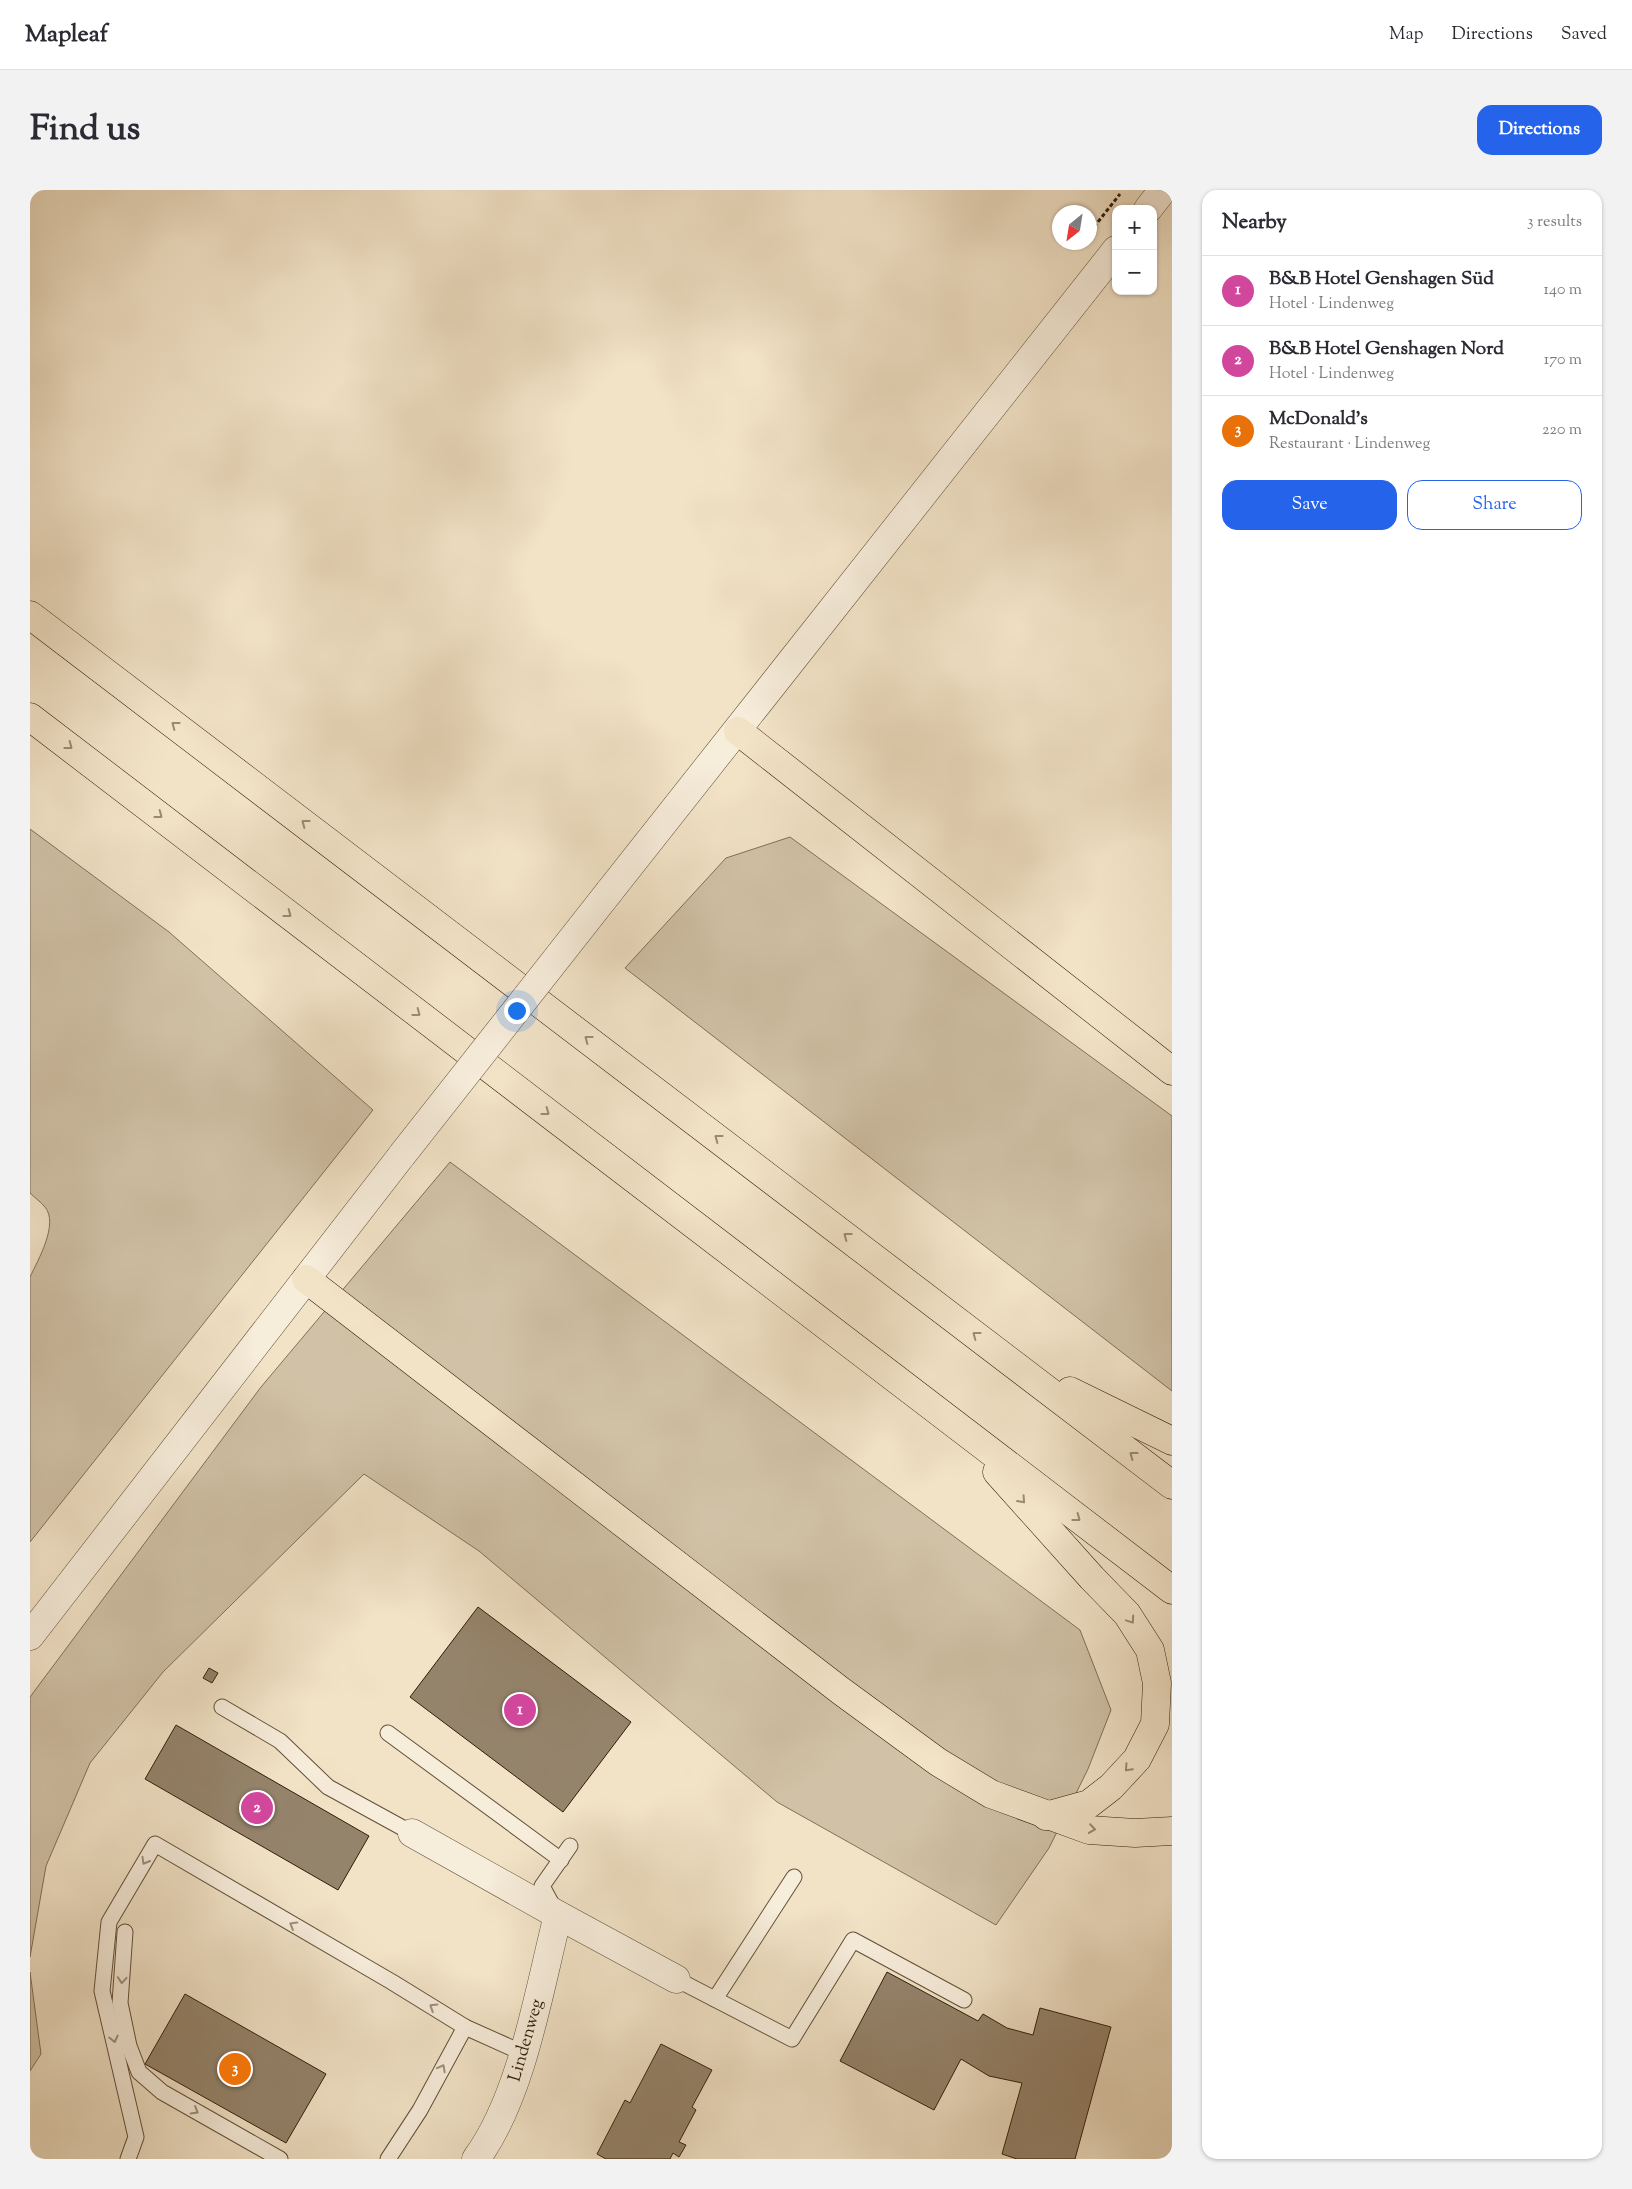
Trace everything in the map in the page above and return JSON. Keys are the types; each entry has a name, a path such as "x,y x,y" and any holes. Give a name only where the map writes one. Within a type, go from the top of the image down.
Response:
{"highway":[{"path":"30,615 1172,1485"},
{"path":"30,717 1172,1590"},
{"path":"738,732 1172,1071"},
{"path":"306,1279 826,1679 938,1762 991,1794 1046,1816 1089,1830 1135,1833 1172,1831"},
{"path":"1015,1364 1172,1441"},
{"path":"954,1425 1092,1578 1127,1614 1150,1650 1157,1683 1155,1724 1137,1759 1111,1787 1089,1804 1046,1816"}],"street":[{"path":"1151,205 1163,190"},
{"path":"30,1636 402,1154 738,732 1112,255"},
{"path":"412,1833 676,1979"},
{"name":"Lindenweg","path":"476,2159 502,2114 523,2053 558,1915"}],"lane":[{"path":"222,1707 280,1741 328,1787 412,1833"},
{"path":"388,1733 561,1860"},
{"path":"128,2159 136,2137 102,1991 109,1922 155,1844 392,1982 465,2027 523,2053"},
{"path":"558,1915 542,1886 570,1846"},
{"path":"715,1999 794,1876"},
{"path":"125,1932 120,2003 129,2046 140,2072 162,2092 280,2159"},
{"path":"676,1979 792,2039 853,1940 964,2000"},
{"path":"388,2159 420,2110 465,2027"}],"path":[{"path":"1097,224 1123,190"}],"shaded area":[{"path":"30,829 169,932 373,1110 30,1542 30,1277 46,1242 50,1223 49,1214 45,1207 30,1193"},
{"path":"790,837 1172,1116 1172,1391 625,968 726,858"},
{"path":"450,1162 1080,1630 1111,1710 1088,1769 1049,1848 996,1925 777,1802 479,1551 364,1474 163,1672 90,1763 46,1866 30,1957 30,1697 261,1387"},
{"path":"30,1972 41,2054 30,2071"}],"building":[{"path":"478,1607 631,1722 563,1812 410,1697"},
{"path":"209,1668 218,1673 212,1683 203,1678"},
{"path":"176,1725 369,1836 338,1890 145,1779"},
{"path":"887,1972 978,2021 983,2014 1007,2028 1033,2035 1040,2008 1111,2027 1075,2159 1017,2159 1002,2154 1022,2083 989,2076 961,2059 934,2110 840,2061"},
{"path":"185,1994 326,2074 286,2143 145,2064"},
{"path":"661,2044 712,2070 692,2107 696,2110 679,2142 686,2145 679,2157 673,2153 670,2159 606,2159 597,2154 625,2100 630,2103"}],"place":[{"name":"B&B Hotel Genshagen Süd","path":"520,1710"},
{"name":"B&B Hotel Genshagen Nord","path":"257,1808"},
{"name":"McDonald's","path":"235,2069"}]}
